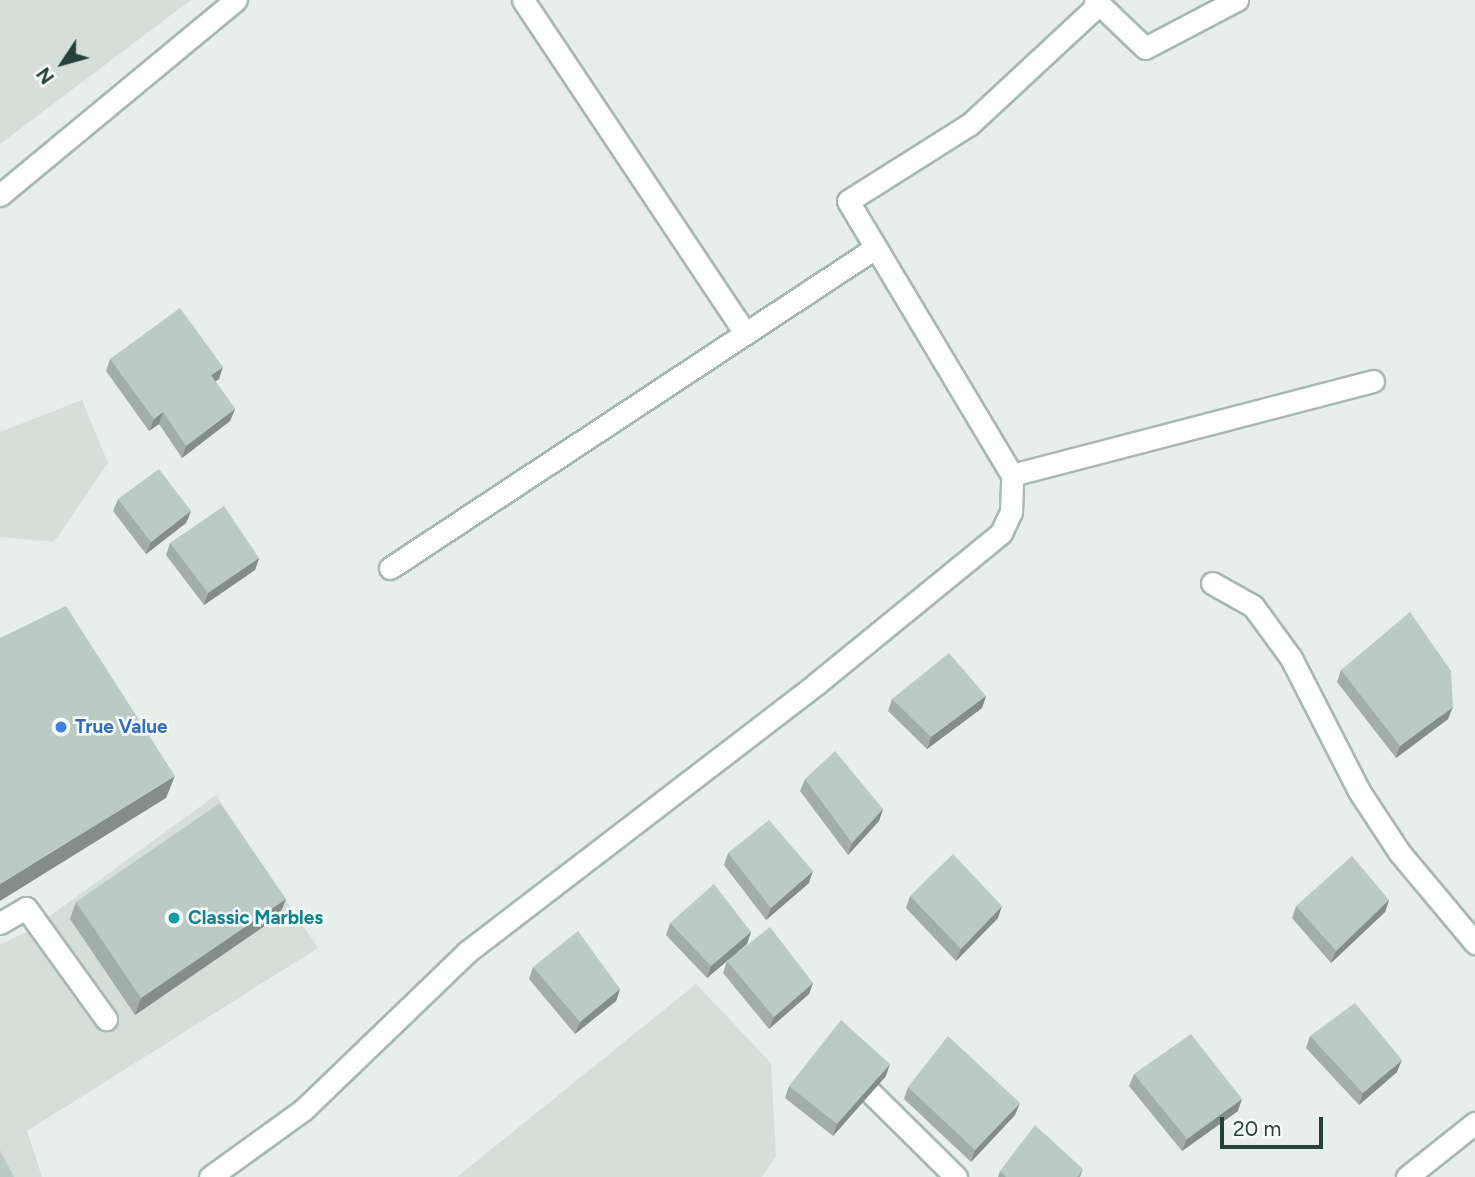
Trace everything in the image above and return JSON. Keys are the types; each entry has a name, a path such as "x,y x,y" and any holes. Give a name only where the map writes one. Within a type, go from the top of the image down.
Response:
{"street":[{"path":"0,195 236,0"},
{"path":"523,0 744,332"},
{"path":"210,1177 303,1110 467,952 816,684 1001,533 1011,512 1012,475 848,201 970,124 1096,2 1146,48 1237,0"},
{"path":"390,568 875,248"},
{"path":"1012,475 1373,381"},
{"path":"1212,583 1253,606 1268,626 1291,658 1359,791 1399,852 1475,943"},
{"path":"0,923 26,908 106,1019"},
{"path":"863,1085 956,1177"},
{"path":"1407,1177 1475,1123"}],"shaded area":[{"path":"0,0 191,0 0,144"},
{"path":"82,400 108,463 54,542 0,537 0,432"},
{"name":"Classic Marbles","path":"216,795 318,948 27,1131 42,1177 0,1177 0,945 32,929"},
{"path":"696,984 771,1063 776,1156 762,1177 457,1177"}],"building":[{"path":"180,308 223,367 211,375 235,409 186,446 163,412 154,419 110,359"},
{"path":"159,469 191,511 151,542 118,499"},
{"path":"224,506 259,558 208,593 170,543"},
{"name":"True Value","path":"66,606 175,776 0,884 0,638"},
{"path":"1410,612 1451,671 1453,707 1400,746 1341,670"},
{"path":"949,653 986,696 931,737 892,699"},
{"path":"835,751 883,809 852,843 805,779"},
{"name":"Classic Marbles","path":"220,803 286,899 141,998 76,902"},
{"path":"769,820 813,871 771,908 728,853"},
{"path":"953,854 1002,906 961,949 910,896"},
{"path":"1352,856 1389,900 1336,951 1296,906"},
{"path":"714,884 751,932 711,966 670,923"},
{"path":"770,927 813,983 774,1017 727,961"},
{"path":"578,931 620,989 580,1022 533,967"},
{"path":"1355,1003 1402,1060 1363,1093 1310,1036"},
{"path":"841,1020 890,1064 837,1124 789,1086"},
{"path":"1191,1034 1242,1099 1187,1139 1134,1074"},
{"path":"948,1036 1020,1103 975,1150 908,1087"},
{"path":"1035,1125 1083,1169 1077,1177 1006,1177 1000,1171"},
{"path":"0,1150 14,1177 0,1177"}],"place":[{"name":"True Value","path":"61,727"},
{"name":"Classic Marbles","path":"174,918"}]}
